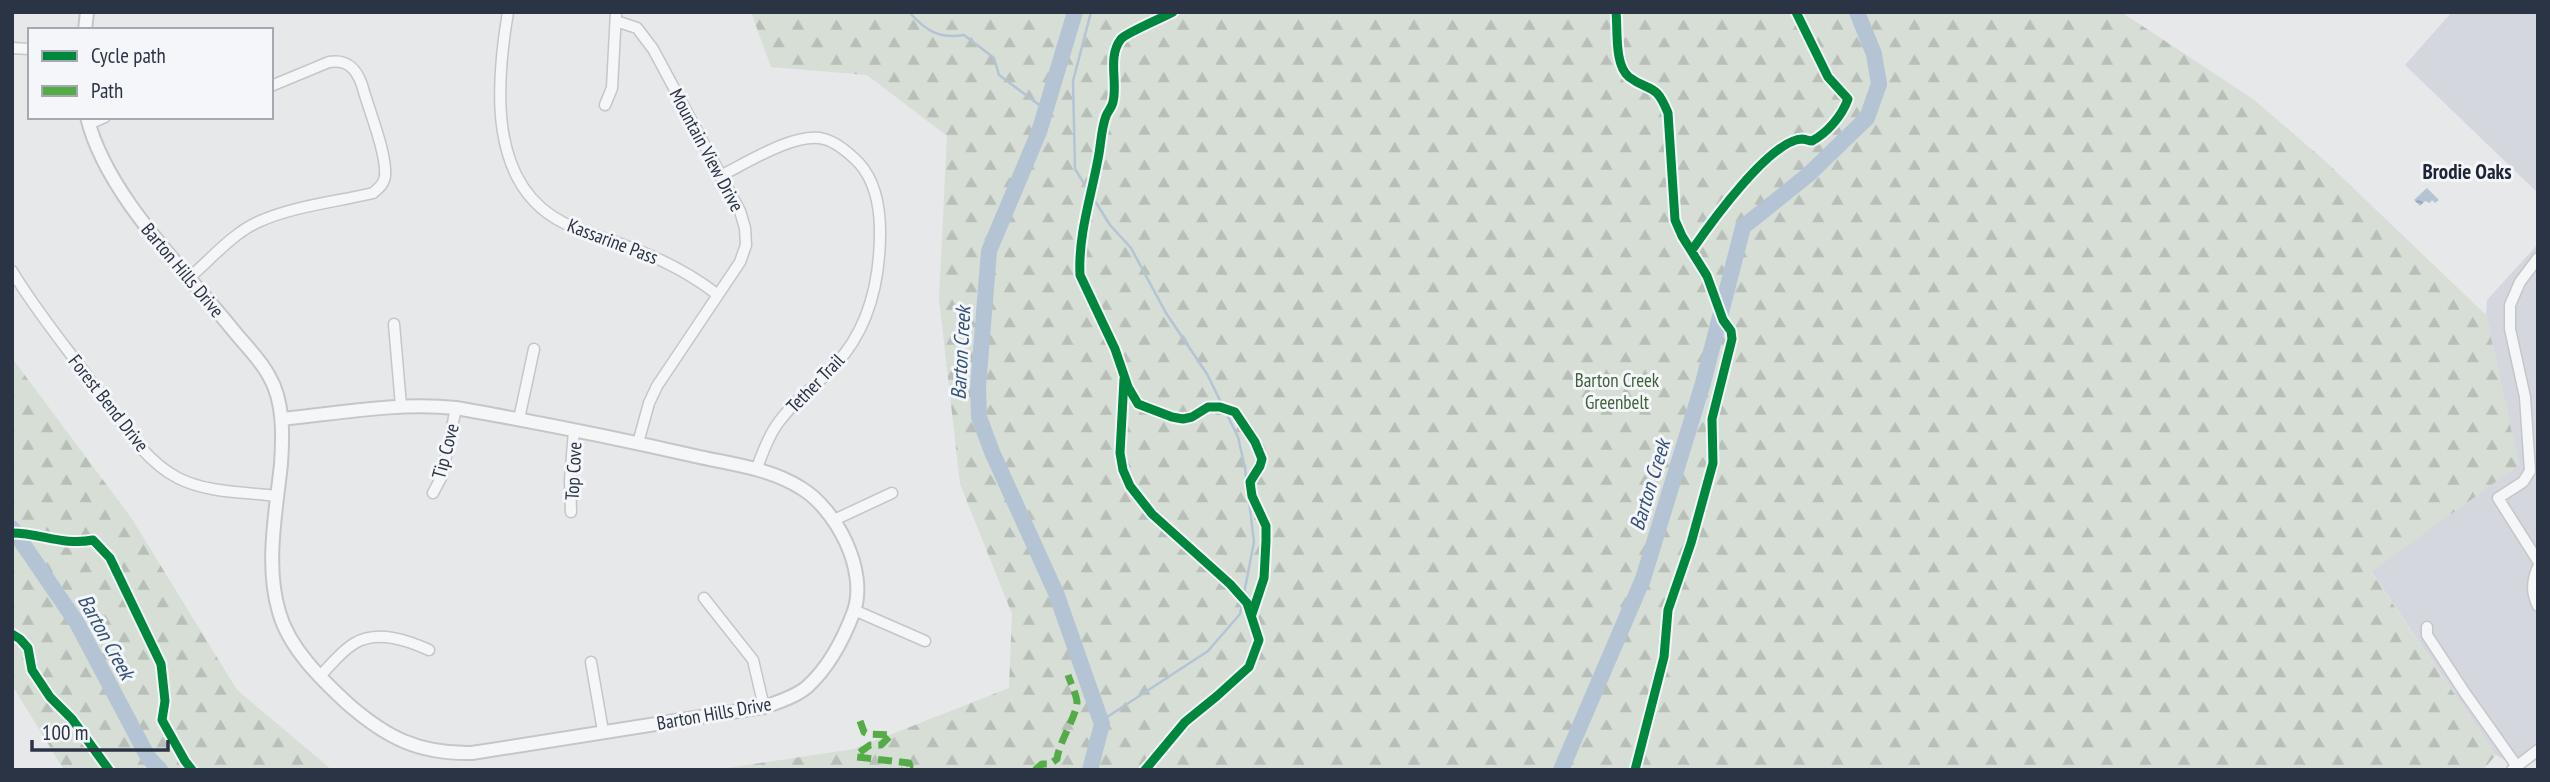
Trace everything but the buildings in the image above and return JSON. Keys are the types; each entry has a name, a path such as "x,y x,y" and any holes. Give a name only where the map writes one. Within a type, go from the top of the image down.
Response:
{"street":[{"name":"Kassarine Pass","path":"508,12 499,62 500,116 509,153 530,198 565,224 664,261 719,295"},
{"name":"Mountain View Drive","path":"616,16 637,28 653,49 740,211 746,245 740,262 657,386 649,403 638,443"},
{"path":"605,105 612,88 616,16"},
{"path":"190,277 256,223 373,193 381,187 385,178 384,164 362,85 358,73 348,64 340,61 329,62 273,85"},
{"name":"Barton Hills Drive","path":"88,121 108,168 138,217 271,378 282,419 283,442 273,575 279,614 289,635 319,677 379,729 410,746 432,751 472,753 764,707 806,688 834,653 854,610 858,587 856,569 834,520 817,499 778,476 638,443 456,408 401,406 282,419"},
{"name":"Tether Trail","path":"720,176 790,142 808,138 824,139 845,150 860,164 872,184 878,203 878,269 874,292 858,334 836,364 786,412 774,428 756,470"},
{"path":"2538,258 2520,282 2510,305 2511,330 2525,397 2530,471 2523,482 2498,498 2538,561"},
{"name":"Forest Bend Drive","path":"12,271 47,322 138,443 157,464 178,478 197,486 277,496"},
{"path":"394,324 401,406"},
{"path":"519,419 534,349"},
{"name":"Tip Cove","path":"433,493 442,476 456,408"},
{"name":"Top Cove","path":"571,512 570,480 575,431"},
{"path":"834,520 892,493"},
{"path":"2538,567 2533,592 2538,606"},
{"path":"704,598 753,660 764,707"},
{"path":"854,610 925,641"},
{"path":"2427,627 2427,635 2514,767 2538,750"},
{"path":"319,677 353,644 362,640 407,640 429,650"},
{"path":"591,662 603,731"}],"shaded area":[{"path":"2452,12 2538,12 2538,193 2405,65"},
{"path":"2538,244 2538,759 2522,770 2496,755 2371,571 2519,465 2486,315 2487,300"}],"green space":[{"name":"Barton Creek Greenbelt","path":"751,12 2121,12 2253,99 2324,160 2486,315 2519,465 2371,572 2496,755 2483,770 714,770 854,749 1009,688 1012,614 960,484 939,298 947,136 867,75 771,67"},
{"path":"12,358 132,519 237,690 332,770 64,770 12,685"}],"water":[{"path":"2427,188 2439,200 2435,203 2432,200 2430,203 2425,201 2420,206 2414,200"}],"waterway":[{"path":"909,12 934,32 947,36 964,35 994,58 999,75 1046,110"},
{"name":"Barton Creek","path":"1075,12 1039,132 989,251 978,387 979,417 992,452 1056,593 1102,724 1090,770"},
{"path":"1091,12 1073,81 1075,169 1110,225 1131,248 1166,313 1207,374 1238,437 1245,468 1254,542 1240,614 1208,651 1101,721"},
{"name":"Barton Creek","path":"1561,770 1643,579 1703,383 1743,227 1808,175 1867,118 1879,84 1874,54 1857,12"},
{"name":"Barton Creek","path":"12,528 77,623 148,757 160,770"}],"marked path":[{"path":"1035,770 1042,764 1050,764 1057,759 1074,714 1077,702 1068,675"},
{"path":"860,721 864,732 868,734 891,735 881,745 870,745 856,755 857,757 909,763 910,766 903,770"}],"cycle path":[{"path":"1173,12 1124,36 1117,46 1113,102 1103,126 1081,245 1080,275 1115,349 1128,387 1138,404 1183,419 1208,407 1220,407 1235,412 1255,442 1262,459 1250,482 1252,496 1266,526 1266,541 1264,578 1252,614"},
{"path":"1616,12 1619,56 1624,72 1636,82 1652,89 1668,113 1675,220 1707,276 1732,339 1712,419 1713,463 1691,543 1668,610 1664,657 1635,770"},
{"path":"1692,250 1726,204 1758,168 1789,143 1818,138 1842,112 1848,99 1828,77 1796,12"},
{"path":"1124,379 1120,453 1130,486 1152,514 1230,584 1247,603 1259,640 1249,667 1185,722 1145,770"},
{"path":"12,533 72,541 93,540 110,558 161,664 165,701 162,720 192,770"},
{"path":"12,634 28,648 32,670 50,697 72,719 109,770"}],"district":[{"name":"Brodie Oaks","path":"2467,172"}]}
